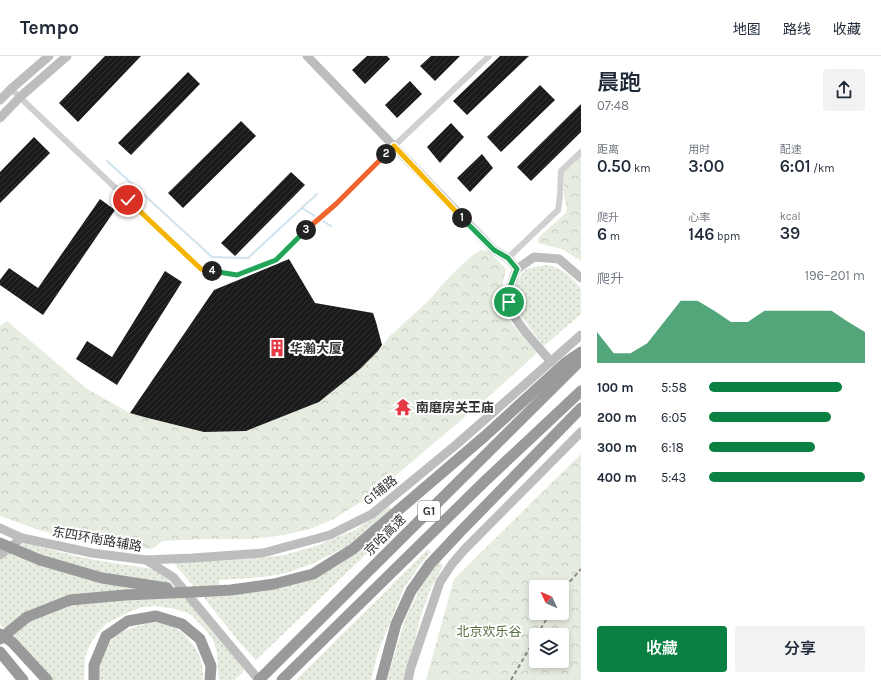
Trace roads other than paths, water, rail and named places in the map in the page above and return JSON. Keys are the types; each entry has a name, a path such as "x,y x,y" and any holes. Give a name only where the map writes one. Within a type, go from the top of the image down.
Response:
{"highway":[{"path":"0,638 27,617 70,600 125,594 231,590 274,584 313,574 353,549 485,436 565,363 581,352"},
{"name":"京哈高速","path":"259,680 581,360"},
{"name":"G1","path":"285,677 484,482 581,391"},
{"path":"381,680 396,624 411,591 430,564 581,408"},
{"path":"0,543 40,560 102,578 193,592"},
{"path":"94,680 94,665 106,636 128,621 156,616 182,624 200,639 211,666 210,680"},
{"path":"0,634 12,642 47,680"},
{"path":"0,652 23,680"}],"street":[{"path":"0,100 49,56"},
{"path":"0,118 67,56"},
{"path":"307,56 494,250 508,258 517,269"},
{"path":"11,89 201,269 237,275 276,260 489,56"},
{"path":"508,258 558,210 561,171 581,152"},
{"path":"551,362 513,315 509,302 510,287 517,269 534,257 559,259 581,278"},
{"name":"G1辅路","path":"146,560 263,553 330,535 372,514 457,444 581,335"},
{"path":"408,680 440,582 452,564 464,550 581,432"},
{"name":"东四环南路辅路","path":"0,528 22,538 92,553 146,560 173,577 259,680"},
{"path":"0,556 22,538"}],"waterway":[{"path":"107,161 212,257 248,258 317,194"},
{"path":"302,208 331,226"}],"railway":[{"path":"569,582 581,569"},
{"path":"541,628 546,620"},
{"path":"511,680 529,649"}],"place":[{"name":"华瀚大厦","path":"277,348"},
{"name":"南磨房关王庙","path":"403,407"}],"park label":[{"name":"北京欢乐谷","path":"489,631"}]}
